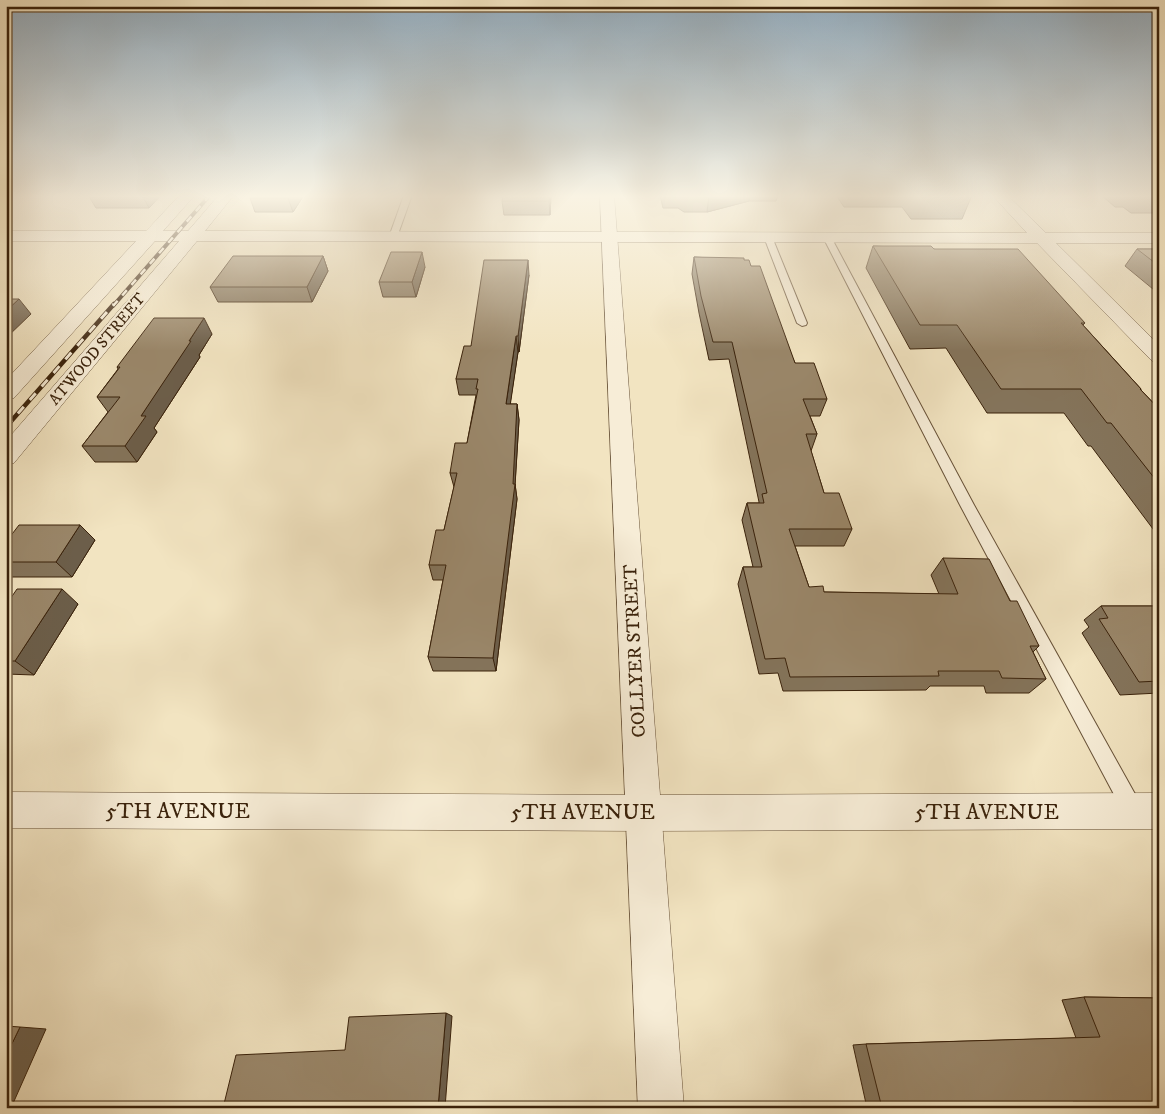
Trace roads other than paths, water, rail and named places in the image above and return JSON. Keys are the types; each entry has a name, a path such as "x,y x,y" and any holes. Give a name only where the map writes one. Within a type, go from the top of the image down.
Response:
{"street":[{"name":"ATWOOD STREET","path":"6,393 141,247"},
{"name":"ATWOOD STREET","path":"6,457 184,247"},
{"name":"COLLYER STREET","path":"611,247 661,1108"},
{"path":"1051,247 1159,357"},
{"name":"5TH AVENUE","path":"6,810 644,813 1146,811"}],"lane":[{"path":"772,247 802,322"},
{"path":"832,247 967,505 1146,811"}],"railway":[{"path":"113,306 165,247"},
{"path":"6,427 114,304"}]}
